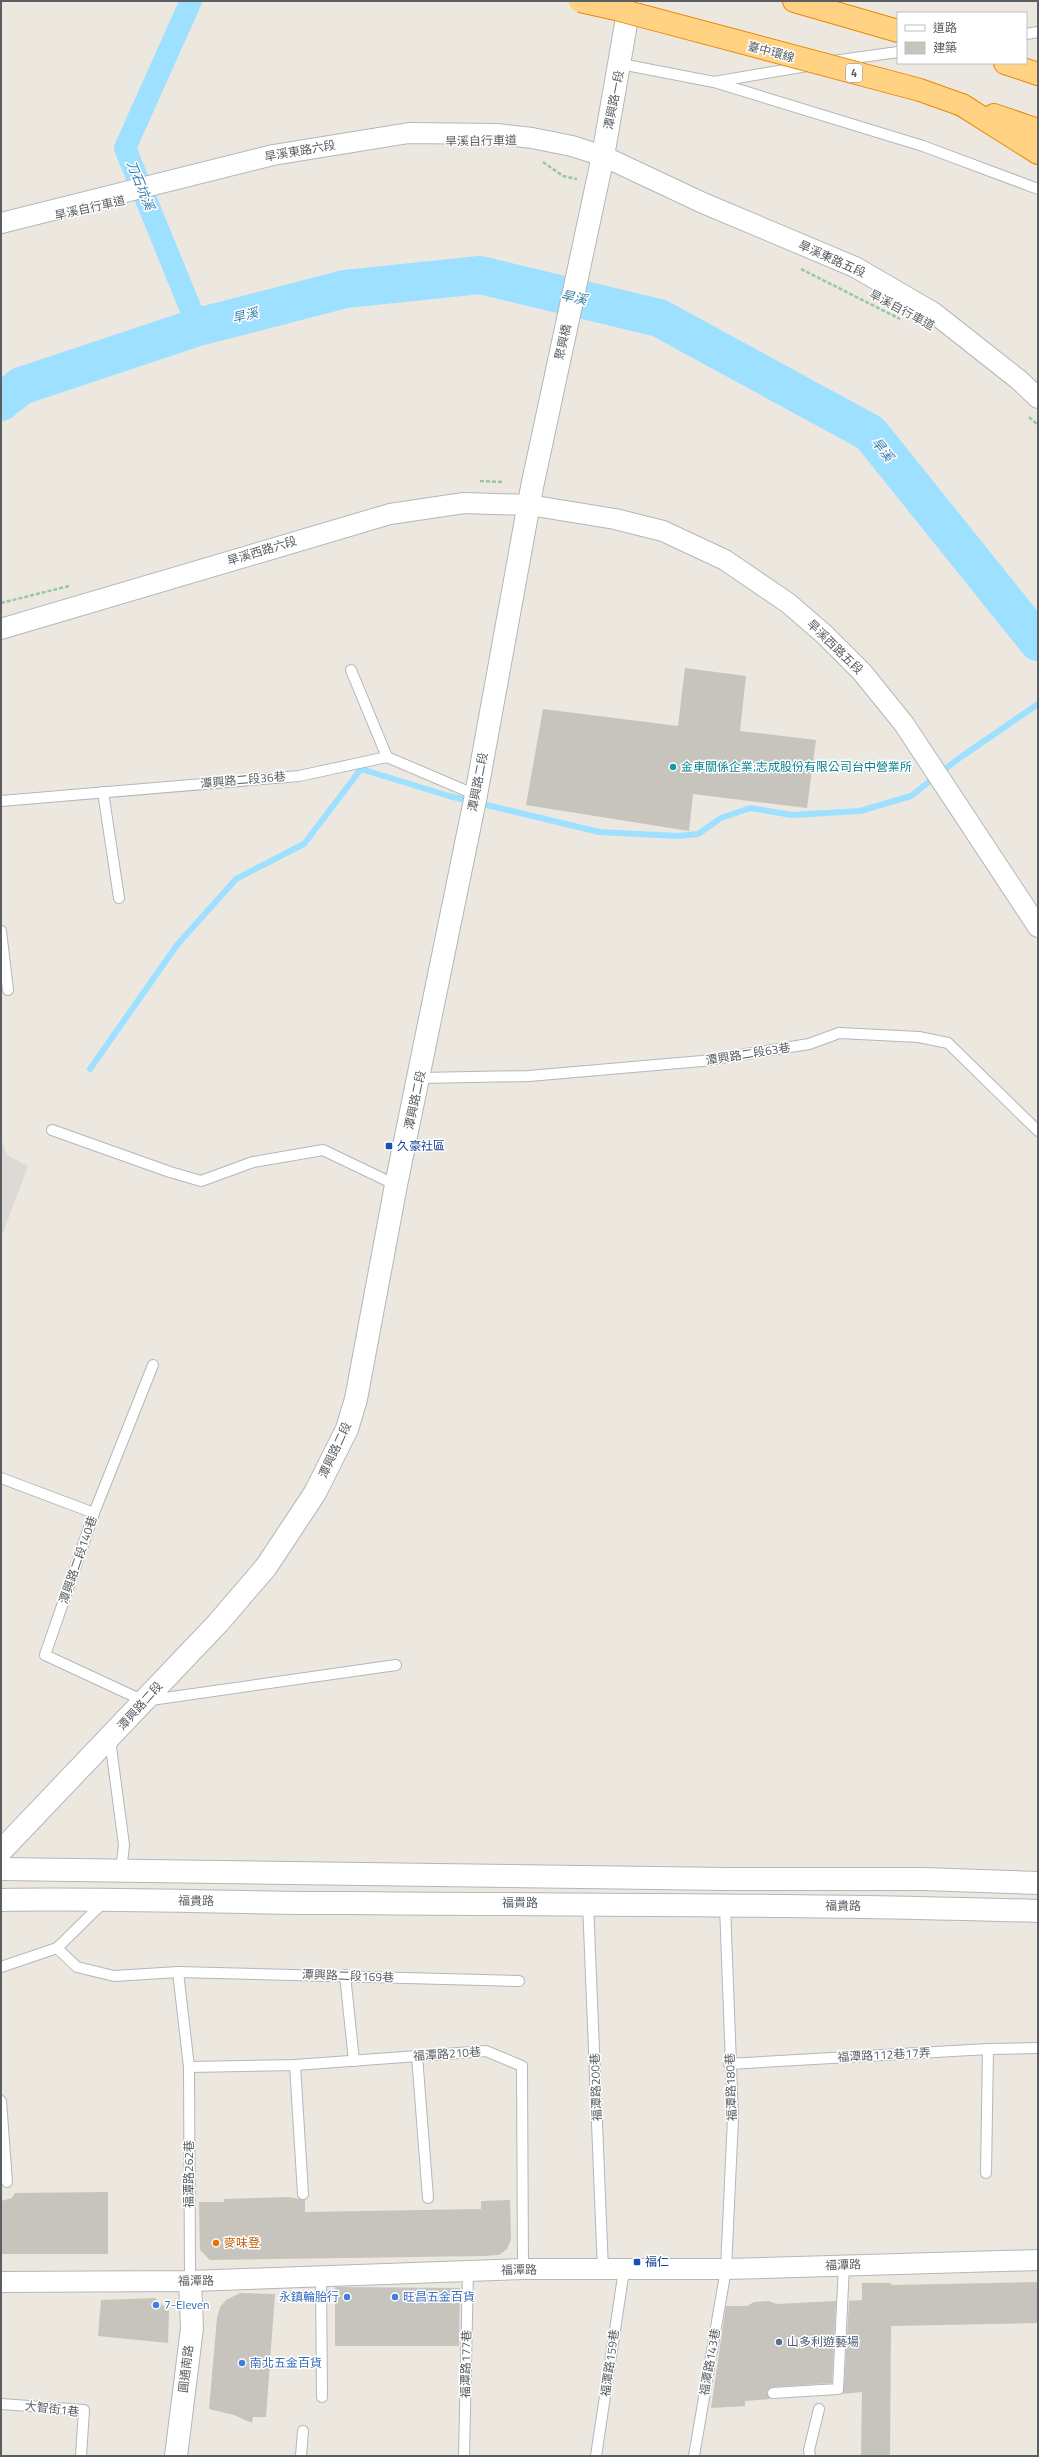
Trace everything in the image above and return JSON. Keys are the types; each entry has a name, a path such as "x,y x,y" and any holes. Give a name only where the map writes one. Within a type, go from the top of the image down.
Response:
{"highway":[{"name":"臺中環線","path":"580,1 616,9 746,45 920,90 962,105"},
{"path":"794,1 897,31"},
{"path":"1008,64 1037,73"},
{"path":"962,105 1038,130"},
{"path":"962,105 1038,153"}],"street":[{"name":"潭興路一段","path":"595,190 621,64 630,1"},
{"name":"旱溪東路六段","path":"1,223 273,155 409,133 497,134 532,138 572,146 603,156"},
{"name":"旱溪東路五段","path":"603,156 703,203 855,267 934,313 1020,380 1038,398"},
{"name":"聚興橋","path":"531,496 595,190"},
{"name":"旱溪西路六段","path":"1,629 390,514 464,503 531,496"},
{"name":"潭興路二段","path":"1,1851 218,1623 266,1567 315,1493 347,1429 356,1399 396,1185 420,1078 476,795 531,496"},
{"name":"旱溪西路五段","path":"531,496 663,531 724,560 788,604 824,634 862,672 904,724 1038,927"},
{"path":"1,1869 727,1879 923,1879 1038,1883"},
{"name":"福貴路","path":"1,1900 109,1898 344,1903 588,1903 725,1906 829,1905 1038,1911"},
{"name":"福潭路","path":"1,2282 190,2281 523,2269 726,2269 1038,2260"},
{"name":"圓通南路","path":"176,2456 192,2328 190,2281"}],"lane":[{"path":"1027,34 1038,32"},
{"path":"714,82 897,52"},
{"path":"621,64 714,82 924,146 1038,189"},
{"path":"351,670 387,757 476,795"},
{"name":"潭興路二段36巷","path":"1,801 299,776 387,757"},
{"path":"103,792 119,898"},
{"path":"1,931 8,990"},
{"name":"潭興路二段63巷","path":"420,1078 528,1076 702,1061 809,1044 839,1033 919,1037 948,1043 1038,1131"},
{"path":"52,1130 170,1172 201,1181 253,1162 323,1150 396,1185"},
{"name":"潭興路二段140巷","path":"144,1700 45,1655 94,1513 153,1365"},
{"path":"1,1478 94,1513"},
{"path":"144,1700 396,1665"},
{"name":"潭興路二段","path":"115,1732 111,1747 124,1845 121,1871"},
{"path":"1,1967 57,1948 109,1898"},
{"name":"福潭路200巷","path":"588,1903 603,2270"},
{"name":"福潭路180巷","path":"725,1906 729,2064 733,2118 726,2269"},
{"name":"潭興路二段169巷","path":"57,1948 77,1967 114,1976 178,1972 345,1975 519,1981"},
{"name":"福潭路262巷","path":"178,1972 189,2067 190,2281"},
{"path":"345,1975 354,2061"},
{"name":"福潭路112巷17弄","path":"729,2064 988,2049 1038,2048"},
{"path":"986,2173 988,2049"},
{"name":"福潭路210巷","path":"189,2067 295,2065 486,2051 522,2066 523,2269"},
{"path":"417,2056 428,2198"},
{"path":"295,2065 303,2194"},
{"path":"1,2101 7,2182"},
{"path":"773,2392 838,2389 844,2265"},
{"name":"福潭路143巷","path":"694,2456 726,2269"},
{"name":"福潭路159巷","path":"596,2456 624,2270"},
{"name":"福潭路177巷","path":"464,2456 468,2271"},
{"path":"321,2277 322,2397"},
{"name":"大智街1巷","path":"1,2404 84,2410 81,2456"},
{"path":"810,2456 809,2450 819,2409"},
{"path":"301,2456 303,2431"}],"path":[{"path":"538,158 564,176 595,190"},
{"name":"旱溪自行車道","path":"797,267 902,320"},
{"path":"1026,414 1038,425"}],"shaded area":[{"path":"1,1139 7,1155 28,1166 1,1238"}],"building":[{"name":"金車關係企業;志成股份有限公司台中營業所","path":"685,668 746,676 740,731 816,740 807,808 693,794 689,831 526,805 543,709 678,726"},
{"path":"108,2192 108,2254 1,2254 1,2201 12,2198 15,2193"},
{"path":"289,2197 305,2200 305,2212 481,2209 481,2201 510,2200 511,2240 507,2249 499,2255 483,2256 210,2260 200,2250 199,2202 224,2202 224,2199"},
{"path":"1038,2282 1038,2323 891,2326 890,2456 861,2456 862,2392 842,2394 844,2389 849,2301 862,2300 862,2283 891,2283 891,2285"},
{"path":"335,2287 460,2288 459,2346 335,2346"},
{"name":"南北五金百貨","path":"240,2293 275,2294 266,2417 253,2417 252,2423 234,2415 209,2409 217,2318 220,2307 226,2300"},
{"path":"155,2298 169,2311 168,2343 98,2336 101,2300"},
{"name":"山多利遊藝場","path":"768,2301 777,2304 836,2301 832,2383 773,2387 767,2393 770,2399 745,2401 745,2406 711,2408 726,2306 747,2306 754,2302"}],"waterway":[{"name":"刀石坑溪","path":"191,1 125,148 198,327"},
{"name":"旱溪","path":"1,402 21,386 198,327 345,289 480,275 659,318 870,433 1038,642"},
{"path":"90,1069 177,945 236,879 304,844 361,769 449,796 599,832 678,836 698,834 721,818 750,808 792,815 860,811 911,796 958,759 1038,704"}],"place":[{"name":"金車關係企業;志成股份有限公司台中營業所","path":"673,767"},
{"name":"久豪社區","path":"389,1146"},
{"name":"麥味登","path":"216,2243"},
{"name":"福仁","path":"637,2262"},
{"name":"永鎮輪胎行","path":"347,2297"},
{"name":"旺昌五金百貨","path":"395,2297"},
{"name":"7-Eleven","path":"156,2305"},
{"name":"山多利遊藝場","path":"779,2342"},
{"name":"南北五金百貨","path":"242,2363"}]}
